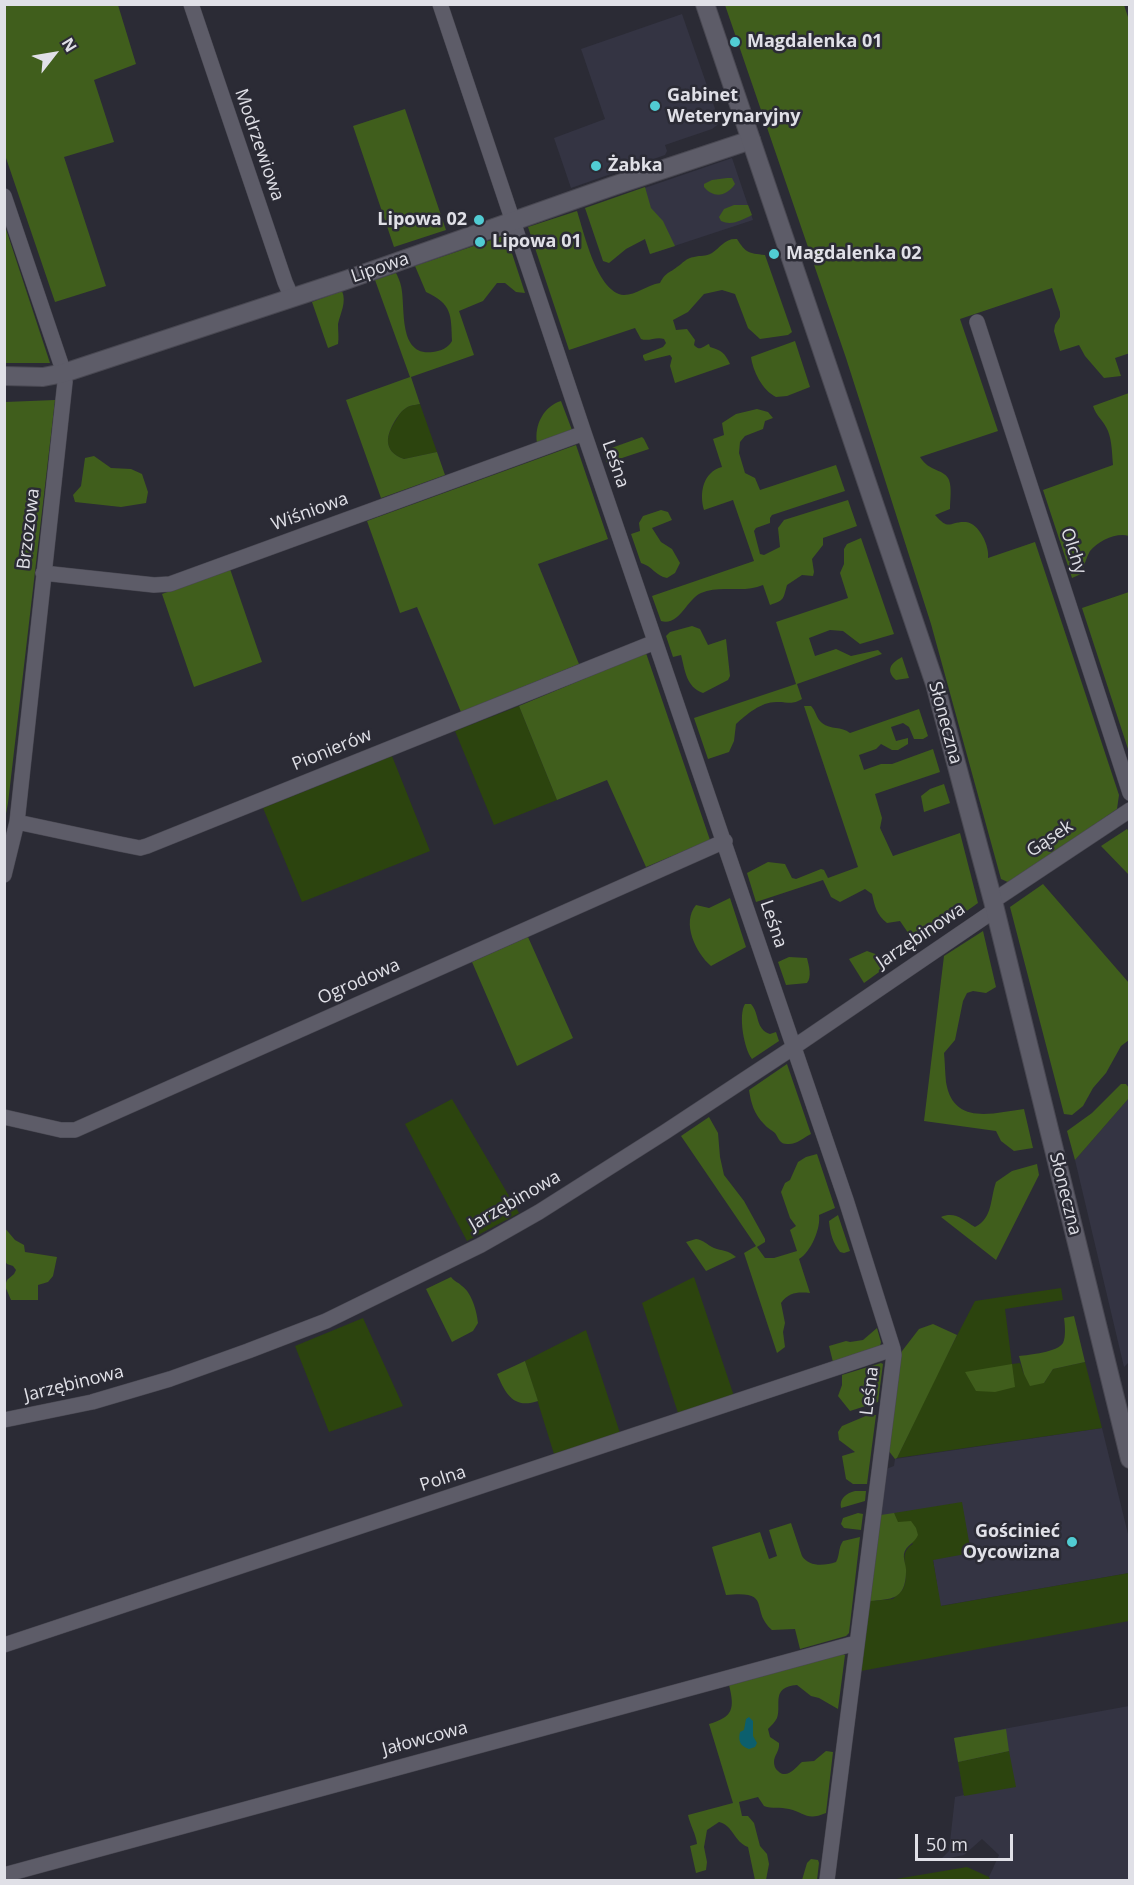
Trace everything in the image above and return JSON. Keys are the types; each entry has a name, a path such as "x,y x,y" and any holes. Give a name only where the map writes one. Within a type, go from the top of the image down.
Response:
{"main road":[{"name":"Słoneczna","path":"705,4 935,684 994,905 1130,1459"},
{"name":"Lipowa","path":"4,376 44,376 64,373 292,298 752,140"}],"street":[{"name":"Modrzewiowa","path":"190,4 292,298"},
{"name":"Leśna","path":"440,4 867,1262 893,1348 894,1355 827,1881"},
{"name":"Brzozowa","path":"4,196 64,373 63,409 17,822 4,875"},
{"name":"Olchy","path":"977,322 1130,793"},
{"name":"Wiśniowa","path":"43,573 154,585 170,584 584,433"},
{"name":"Pionierów","path":"17,822 140,848 655,642"},
{"name":"Gąsek","path":"994,905 1130,810"},
{"name":"Ogrodowa","path":"4,1117 61,1130 75,1130 725,841"},
{"name":"Jarzębinowa","path":"4,1420 72,1407 170,1379 326,1321 473,1249 538,1212 794,1047 994,905"},
{"name":"Polna","path":"4,1645 893,1348"},
{"name":"Jałowcowa","path":"4,1875 856,1643"}],"shaded area":[{"path":"682,14 720,123 712,129 665,145 667,151 665,155 571,188 554,138 605,119 581,49"},
{"path":"732,158 753,220 650,254 630,193"},
{"path":"1129,1098 1130,1361 1124,1367 1075,1160"},
{"path":"1102,1428 1129,1538 1129,1573 940,1606 933,1559 881,1515 886,1469 894,1466 895,1459"},
{"path":"1129,1706 1129,1880 990,1880 989,1877 999,1855 982,1839 964,1855 940,1860 949,1851 955,1797 964,1795 954,1738"}],"green space":[{"path":"4,5 118,5 136,64 94,80 114,142 64,157 106,286 55,302 5,155"},
{"path":"725,5 1124,5 1130,23 1130,353 1115,358 1121,376 1104,378 1085,356 1079,345 1060,351 1054,331 1060,312 1052,288 960,319 998,431 920,457 928,465 947,476 950,483 950,509 935,515 947,524 966,522 975,526 985,542 988,558 1035,542 1119,795 1117,809 1010,883 1001,879 931,624 846,358"},
{"path":"405,109 446,230 394,247 353,126"},
{"path":"732,178 735,184 724,193 712,193 704,187 704,184 712,180"},
{"path":"645,187 651,208 663,221 675,246 650,254 645,239 626,249 609,263 603,261 585,208"},
{"path":"734,205 748,205 752,215 733,223 721,221 719,217 724,209"},
{"path":"577,211 599,273 615,292 624,295 660,283 666,275 687,260 710,254 726,241 737,239 748,252 765,255 792,332 788,335 760,339 748,328 735,294 722,290 704,294 688,312 673,320 676,330 687,329 695,340 696,347 700,348 709,344 710,347 722,353 730,364 675,383 670,366 672,358 670,355 645,361 643,357 663,347 666,343 664,339 641,339 635,328 569,350 528,227"},
{"path":"5,226 50,363 5,363"},
{"path":"506,235 525,293 516,292 505,283 497,283 483,301 459,311 474,355 411,377 420,404 409,406 401,412 388,437 392,452 404,459 437,452 445,475 381,498 346,400 410,377 375,280 396,273 401,286 408,339 414,347 421,351 441,350 452,341 450,317 441,301 426,292 415,266"},
{"path":"342,291 343,304 338,324 338,344 328,348 312,302"},
{"path":"795,341 810,387 787,396 776,397 766,390 759,380 751,357"},
{"path":"1129,393 1129,536 1113,536 1098,544 1090,551 1081,574 1072,578 1043,490 1113,465 1109,435 1093,406"},
{"path":"55,400 8,803 5,819 5,402"},
{"path":"561,401 572,430 537,443 537,430 542,417 550,407"},
{"path":"420,404 437,452 404,459 392,452 388,437 403,410"},
{"path":"757,409 768,412 773,418 765,421 763,429 745,436 740,442 739,453 745,473 755,478 760,490 836,465 845,491 772,515 770,523 754,531 760,554 764,555 780,547 778,528 784,520 848,500 857,526 823,538 823,545 812,559 813,576 802,575 787,585 784,596 778,602 770,605 763,585 748,589 709,590 696,596 673,620 661,621 652,596 754,561 733,500 704,510 702,490 710,473 722,467 713,439 724,435 722,423 736,414"},
{"path":"642,437 649,449 607,463 603,451"},
{"path":"576,445 608,539 538,564 579,664 461,712 417,607 400,613 367,521"},
{"path":"94,456 111,468 131,469 142,474 148,492 146,503 121,507 75,502 73,495 81,486 85,458"},
{"path":"661,510 668,512 672,520 652,528 661,542 672,549 680,563 675,573 667,578 641,563 631,534 640,531 639,523 643,516"},
{"path":"861,538 894,634 860,644 843,631 830,630 809,638 815,656 836,649 851,656 878,650 882,654 797,684 802,699 799,701 772,702 755,709 736,724 734,741 729,752 708,759 694,718 796,684 776,622 848,598 840,573 844,564 844,549 847,544"},
{"path":"230,569 262,662 194,687 162,594"},
{"path":"1130,592 1129,752 1082,608"},
{"path":"692,626 700,629 708,645 726,639 730,676 728,680 703,693 693,687 690,682 681,655 673,657 666,636 670,632"},
{"path":"646,653 710,840 646,867 607,780 557,800 519,706"},
{"path":"902,657 909,678 896,680 890,670"},
{"path":"519,706 557,800 494,825 455,731"},
{"path":"804,706 811,706 825,725 850,733 919,709 928,736 923,739 914,739 909,727 903,723 891,727 896,741 908,738 908,744 898,750 892,750 881,744 876,749 859,755 864,770 881,764 892,764 933,749 940,772 875,794 882,818 880,828 893,856 960,833 978,903 917,946 900,921 887,923 883,920 876,910 872,894 865,889 840,902 831,897 823,880 756,902 747,873 768,862 785,864 792,878 796,879 821,869 828,878 858,867"},
{"path":"392,756 430,851 302,902 263,808"},
{"path":"944,784 950,803 924,812 921,796 930,789"},
{"path":"1127,829 1129,832 1129,875 1101,846"},
{"path":"1043,884 1129,983 1129,1040 1121,1046 1083,1106 1072,1115 1064,1114 1010,907"},
{"path":"730,898 746,947 711,966 700,954 692,937 690,920 692,912 696,905 709,908"},
{"path":"983,931 996,987 986,993 973,991 967,993 963,1001 955,1040 944,1053 946,1082 950,1096 966,1111 988,1114 1024,1109 1033,1148 1014,1151 1001,1141 996,1131 924,1121 944,956"},
{"path":"528,937 573,1038 517,1066 472,962"},
{"path":"867,951 878,955 886,967 864,983 849,959"},
{"path":"789,957 807,958 810,975 807,983 786,985 778,962"},
{"path":"745,1004 751,1004 762,1029 770,1034 776,1032 779,1041 752,1059 743,1032 742,1016"},
{"path":"787,1064 811,1134 795,1143 784,1144 758,1116 749,1090"},
{"path":"1121,1084 1126,1084 1129,1088 1129,1098 1075,1160 1067,1131 1092,1113"},
{"path":"452,1099 519,1213 467,1241 405,1124"},
{"path":"709,1117 718,1133 724,1175 744,1201 765,1239 765,1242 757,1247 765,1258 774,1258 797,1251 790,1230 796,1226 790,1218 781,1192 785,1183 790,1180 798,1162 817,1154 835,1208 819,1215 814,1239 799,1259 810,1293 794,1294 781,1303 785,1323 783,1332 785,1347 777,1353 744,1253 756,1246 681,1136"},
{"path":"1037,1164 1039,1175 996,1260 941,1217 955,1216 975,1227 985,1219 988,1213 996,1182 1012,1171"},
{"path":"838,1215 850,1251 844,1253 840,1252 835,1245 829,1225 829,1221"},
{"path":"4,1227 15,1240 24,1245 25,1252 57,1257 53,1276 48,1282 38,1285 38,1300 11,1300 5,1286 16,1270 5,1261"},
{"path":"696,1239 736,1257 706,1271 686,1242"},
{"path":"451,1277 469,1293 478,1323 473,1331 452,1342 426,1289"},
{"path":"694,1277 734,1396 678,1413 642,1303"},
{"path":"1061,1288 1063,1300 1005,1309 1012,1364 1020,1363 1024,1374 1044,1383 1053,1369 1085,1362 1102,1428 897,1458 975,1301"},
{"path":"1074,1316 1085,1362 1053,1369 1044,1383 1030,1386 1019,1356 1043,1352 1060,1346 1065,1338 1064,1318"},
{"path":"363,1318 403,1406 329,1432 295,1346"},
{"path":"933,1324 957,1335 895,1459 888,1450 899,1355 919,1329"},
{"path":"877,1328 880,1346 833,1362 829,1346 846,1341 863,1340"},
{"path":"586,1330 620,1433 554,1454 525,1361"},
{"path":"525,1361 538,1401 530,1403 517,1402 512,1398 497,1374"},
{"path":"883,1364 878,1402 850,1411 838,1396 842,1385 842,1375"},
{"path":"1012,1364 1015,1387 995,1392 976,1391 965,1372"},
{"path":"868,1415 876,1415 867,1484 853,1484 846,1479 842,1456 855,1452 839,1440 838,1432 842,1426"},
{"path":"855,1491 866,1491 865,1501 841,1508 844,1497"},
{"path":"962,1502 971,1553 933,1560 941,1606 1129,1573 1129,1621 861,1671 870,1601 893,1599 903,1589 906,1576 905,1553 913,1544 897,1522 894,1513"},
{"path":"858,1513 863,1514 861,1530 844,1528 841,1524 843,1518"},
{"path":"894,1513 898,1522 911,1521 918,1535 905,1551 905,1582 900,1593 890,1598 870,1601 881,1515"},
{"path":"791,1523 802,1556 813,1564 836,1562 843,1541 860,1537 849,1633 846,1636 800,1649 795,1629 772,1630 765,1623 756,1599 741,1594 726,1595 712,1547 760,1532 769,1559 777,1556 769,1530"},
{"path":"845,1655 838,1709 811,1696 797,1685 789,1686 780,1693 777,1718 768,1729 770,1737 779,1743 774,1763 776,1769 781,1773 791,1772 802,1762 814,1761 826,1751 833,1752 826,1813 806,1816 789,1809 767,1807 758,1797 739,1802 742,1816 748,1816 754,1823 760,1846 767,1854 769,1864 766,1880 755,1880 748,1847 743,1845 727,1826 719,1822 707,1830 704,1847 706,1870 696,1873 690,1846 697,1844 688,1815 733,1803 709,1724 723,1718 730,1711 732,1700 729,1685"},
{"path":"1006,1729 1009,1751 958,1762 954,1738"},
{"path":"1009,1751 1016,1787 964,1796 958,1762"},
{"path":"811,1859 818,1860 819,1863 817,1880 802,1880 807,1863"},
{"path":"967,1867 989,1877 990,1880 890,1880"}],"water":[{"path":"749,1717 753,1721 753,1736 757,1743 755,1747 749,1749 740,1743 739,1738 740,1732 744,1730 746,1719"}],"place":[{"name":"Magdalenka 01","path":"735,42"},
{"name":"Gabinet Weterynaryjny","path":"655,106"},
{"name":"Żabka","path":"596,166"},
{"name":"Lipowa 02","path":"479,220"},
{"name":"Lipowa 01","path":"480,242"},
{"name":"Magdalenka 02","path":"774,254"},
{"name":"Gościnieć Oycowizna","path":"1072,1542"}]}
